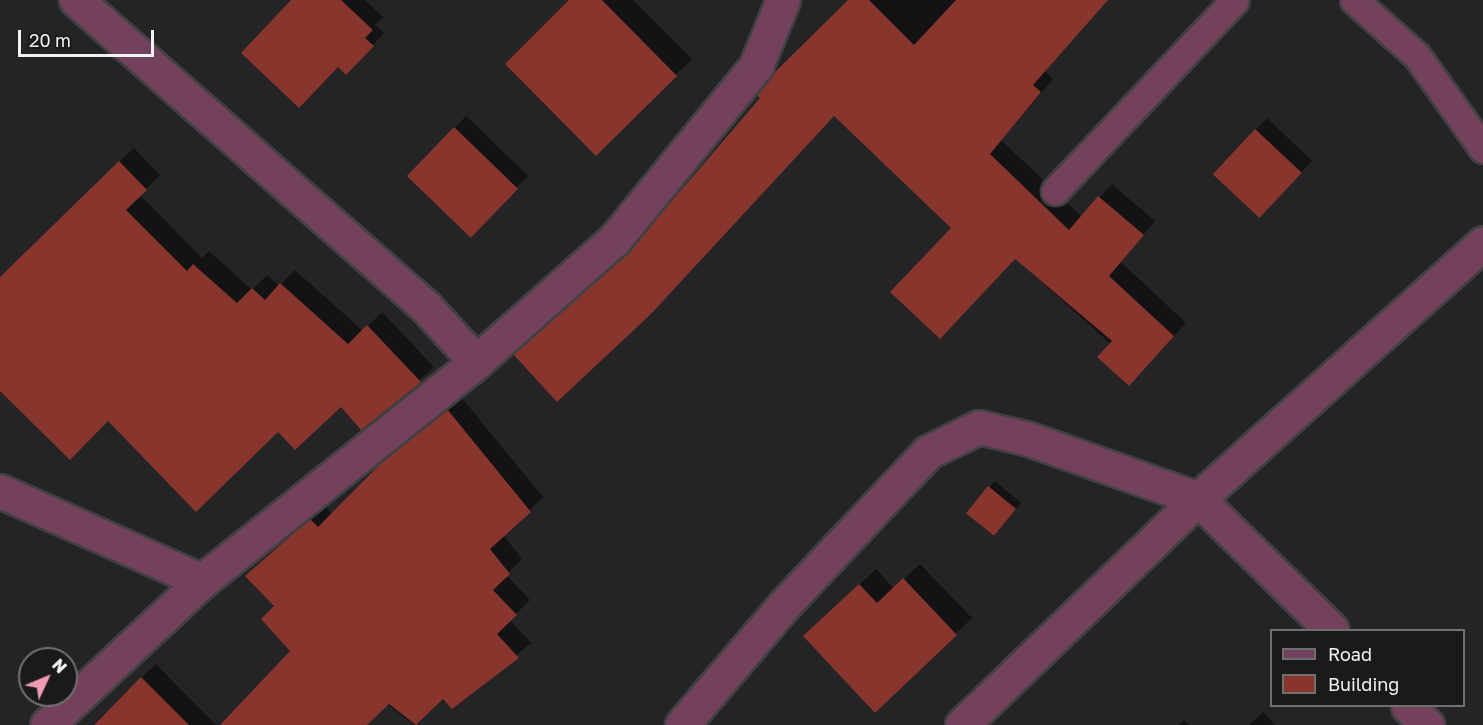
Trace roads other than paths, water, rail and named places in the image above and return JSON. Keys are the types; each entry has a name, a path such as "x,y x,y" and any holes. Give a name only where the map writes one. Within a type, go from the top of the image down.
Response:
{"street":[{"path":"76,0 426,307 476,362"},
{"path":"47,725 202,581 476,362 615,239 756,66 783,0"},
{"path":"962,725 1198,499 1483,243"},
{"path":"682,725 784,605 928,452 979,427 1029,439 1198,499 1331,629"},
{"path":"0,491 202,581"},
{"path":"1410,707 1427,725"}],"lane":[{"path":"1056,191 1235,0"},
{"path":"1354,0 1418,56 1483,149"}]}
